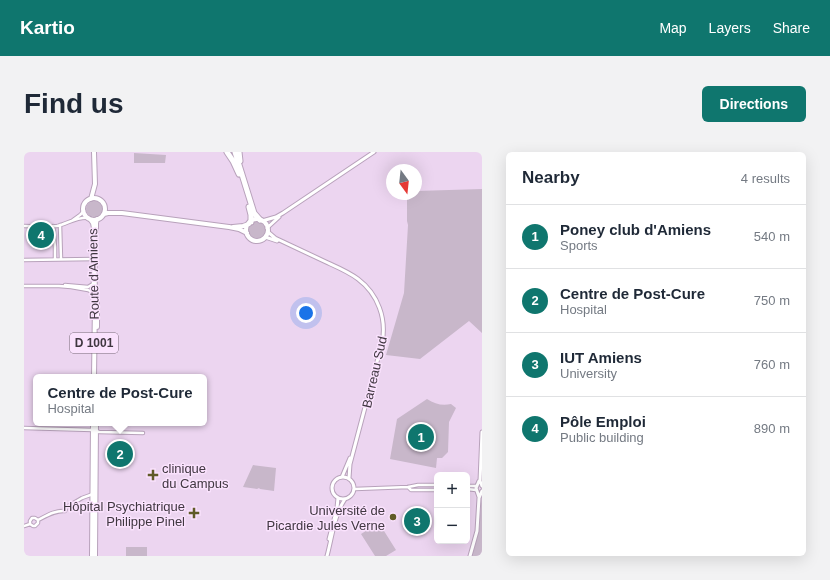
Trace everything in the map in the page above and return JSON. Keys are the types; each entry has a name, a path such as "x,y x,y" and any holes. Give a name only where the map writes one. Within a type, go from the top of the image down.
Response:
{"highway":[{"path":"227,152 240,174 254,213 261,221"},
{"path":"234,152 250,210 250,223"},
{"path":"239,152 240,174"}],"main road":[{"path":"91,199 94,184 94,152"},
{"path":"228,227 243,226 254,220 261,221 276,217 374,152"},
{"path":"94,184 96,193 105,206 122,213"},
{"path":"100,200 96,198 85,203 85,215 89,218 97,219 108,213 122,213 228,227 247,233 251,239 255,241 260,241 265,238 267,230 272,222 283,213"},
{"path":"104,214 105,206"},
{"name":"Route d'Amiens","path":"89,218 93,223 94,228 95,374"},
{"name":"Route d'Amiens","path":"95,374 97,321 97,219"},
{"path":"261,221 266,224 267,230"},
{"path":"247,233 247,227 250,223"},
{"name":"Barreau Sud","path":"267,230 275,238 357,278 372,293 381,313 383,338 350,464 349,478"},
{"name":"Barreau Sud","path":"265,238 272,239 359,281 374,298 379,309 382,327 381,344 348,466 342,477"},
{"path":"94,426 95,556"},
{"path":"470,556 476,530 482,432"},
{"path":"326,556 337,517 343,503 345,499 352,495 355,489 354,483 349,478 342,477 335,481 332,486 333,492 338,498 345,499"},
{"path":"479,487 479,491 482,490 479,498"},
{"path":"92,556 94,494"},
{"path":"326,556 338,498"}],"street":[{"path":"67,223 77,217 84,210"},
{"path":"24,226 53,226 83,218 89,218"},
{"path":"60,225 60,259"},
{"path":"53,226 55,259"},
{"path":"24,260 94,259"},
{"path":"94,266 94,308"},
{"path":"24,286 71,285 88,287 93,283"},
{"path":"59,286 88,290 93,295"},
{"path":"24,428 143,433"},
{"path":"355,489 434,485"},
{"path":"408,487 411,490 434,490"},
{"path":"30,524 32,518 38,520 94,494"},
{"path":"24,526 30,524 35,526 38,524 38,520"}],"shaded area":[{"path":"134,153 166,155 165,163 134,163"},
{"path":"482,189 482,333 469,321 420,359 386,355 404,293 408,225 407,200 422,200 422,191"},
{"path":"95,200 101,203 104,209 101,215 95,218 89,215 86,209 89,203"},
{"path":"257,221 263,224 266,230 263,236 257,239 251,236 248,230 251,224"},
{"path":"427,399 439,404 451,404 456,408 449,422 448,452 442,458 437,458 436,468 390,459 397,419"},
{"path":"253,465 276,468 274,491 243,487"},
{"path":"482,491 482,556 471,556 479,529"},
{"path":"379,523 396,550 386,556 375,556 361,534"},
{"path":"126,547 147,547 147,556 126,556"}],"place":[{"name":"Pôle Emploi","path":"41,235"},
{"name":"Poney club d'Amiens","path":"421,437"},
{"name":"Centre de Post-Cure","path":"120,454"},
{"name":"clinique du Campus","path":"153,475"},
{"name":"Hôpital Psychiatrique Philippe Pinel","path":"194,513"},
{"name":"Université de Picardie Jules Verne","path":"393,517"},
{"name":"IUT Amiens","path":"417,521"}]}
